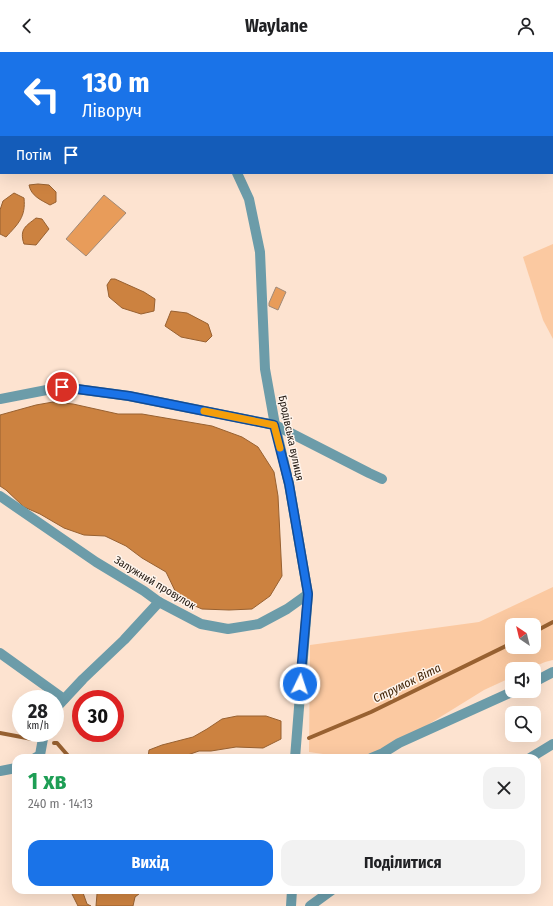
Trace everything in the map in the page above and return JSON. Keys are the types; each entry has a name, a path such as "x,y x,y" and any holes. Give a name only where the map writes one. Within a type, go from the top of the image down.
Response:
{"street":[{"name":"Бродівська вулиця","path":"237,174 249,199 260,252 265,369 274,425 289,484 308,594 295,754"},
{"path":"0,399 62,387 129,396 274,425 369,474 382,479"},
{"name":"Залужний провулок","path":"0,496 96,562 144,591 159,602 201,624 228,629 258,624 287,609 308,594"},
{"path":"64,699 124,640 159,602"},
{"path":"0,653 51,690"},
{"path":"541,678 553,672"},
{"path":"381,754 399,743 505,695"},
{"path":"40,754 42,742"},
{"path":"537,754 553,744"},
{"path":"0,771 12,769"},
{"path":"291,906 292,894"},
{"path":"310,906 326,894"}],"shaded area":[{"path":"29,185 49,185 56,192 56,202 50,205 34,195"},
{"path":"14,193 24,198 24,210 20,220 6,237 0,234 0,210 3,201"},
{"path":"36,218 42,219 49,229 36,245 24,244 22,235 24,228"},
{"path":"553,244 553,339 543,320 523,257"},
{"path":"111,279 115,279 144,292 155,299 154,311 141,314 122,308 109,297 107,285"},
{"path":"171,311 187,313 208,324 212,336 206,342 181,337 165,326"},
{"path":"53,402 73,404 118,414 142,414 212,426 242,437 258,447 274,472 278,496 282,576 270,596 252,609 202,609 179,599 166,572 142,558 126,546 105,536 84,535 64,528 40,514 24,507 0,486 0,415"},
{"path":"553,587 553,660 541,664 541,662 505,662 505,680 484,690 380,754 323,754 309,752 310,645 479,622"},
{"path":"237,716 266,716 281,721 281,739 263,748 236,747 211,751 199,751 190,754 148,754 149,750 162,745 193,737 222,719"},
{"path":"72,894 83,894 87,904 91,906 78,906"},
{"path":"97,894 139,894 135,897 133,906 96,906"}],"building":[{"path":"104,195 126,213 86,256 66,239"},
{"path":"276,287 286,292 278,310 269,306"}],"waterway":[{"name":"Струмок Віта","path":"541,628 553,622"},
{"name":"Струмок Віта","path":"309,738 371,712 505,646"},
{"name":"Струмок Віта","path":"0,733 12,735"},
{"name":"Струмок Віта","path":"54,743 57,743 67,754"}],"slow traffic":[{"path":"204,411 274,425 280,448"}],"route":[{"path":"62,387 129,396 274,425 289,484 308,594 300,684"}]}
